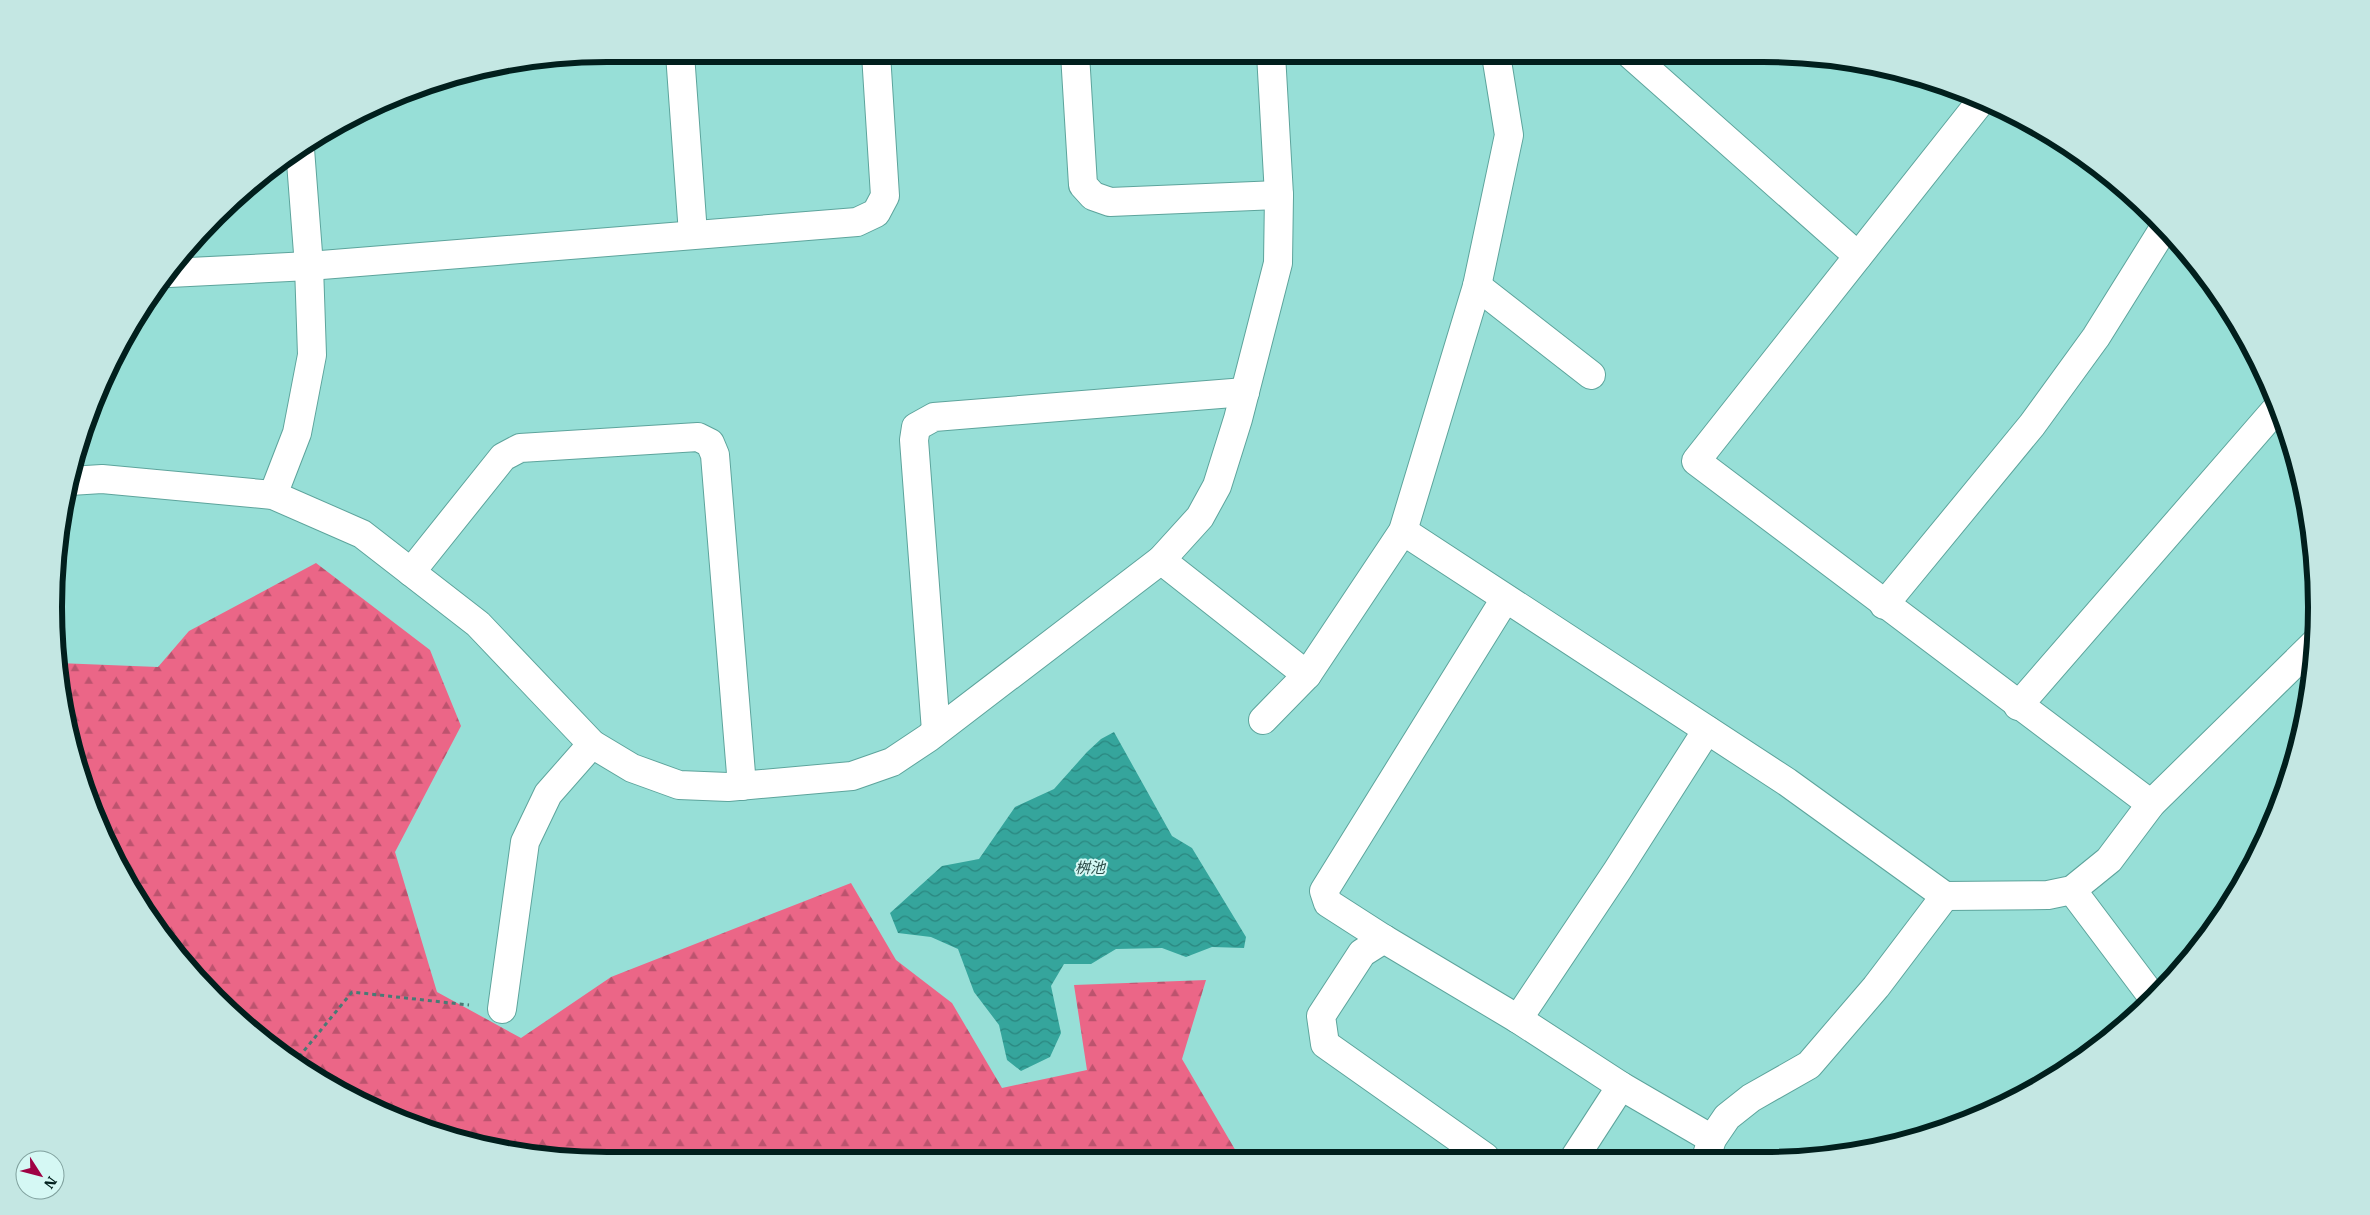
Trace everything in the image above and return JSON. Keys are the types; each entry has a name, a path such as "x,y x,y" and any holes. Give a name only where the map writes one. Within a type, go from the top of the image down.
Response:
{"street":[{"path":"681,62 693,234"},
{"path":"178,273 309,266 857,222 876,213 885,196 877,62"},
{"path":"1075,62 1083,185 1093,196 1110,202 1279,195"},
{"path":"78,481 102,479 273,495 362,534 478,624 592,744 632,768 679,785 742,786 852,776 892,762 936,731 1161,560 1200,517 1216,486 1245,392 1278,263 1279,195 1271,62"},
{"path":"1263,720 1306,675 1403,531 1477,286 1509,135 1497,62"},
{"path":"1639,62 1858,256"},
{"path":"1976,106 1696,461 1884,605 2151,804"},
{"path":"273,495 297,433 312,355 309,266 301,157"},
{"path":"1884,605 2032,425 2096,338 2160,235"},
{"path":"1477,286 1591,375"},
{"path":"936,731 914,440 916,427 934,417 1245,392"},
{"path":"2018,706 2272,414"},
{"path":"412,572 504,457 520,448 698,437 710,443 715,455 742,786"},
{"path":"1403,531 1788,782 1945,896 2048,895 2072,890 2109,860 2151,804 2305,652"},
{"path":"1161,560 1306,675"},
{"path":"1505,599 1324,891 1328,902 1384,939 1518,1019 1621,1086 1709,1148 1727,1117 1751,1098 1809,1065 1876,987 1945,896"},
{"path":"1518,1019 1617,871 1707,730"},
{"path":"502,1009 525,842 548,794 592,744"},
{"path":"2072,890 2149,992"},
{"path":"1384,939 1362,953 1321,1016 1325,1044 1477,1152"},
{"path":"1578,1152 1621,1086"}],"path":[{"path":"300,1057 352,992 502,1009"}],"green space":[{"path":"316,563 430,650 461,726 395,852 437,992 521,1038 611,977 851,883 896,960 952,1003 1002,1088 1087,1070 1074,985 1206,980 1182,1059 1236,1152 572,1151 536,1148 466,1134 432,1124 366,1096 305,1061 276,1040 222,993 198,967 154,910 136,880 119,849 91,783 73,714 66,663 158,667 189,631"}],"water":[{"name":"桝池","path":"1114,732 1172,836 1192,848 1246,937 1244,948 1212,947 1186,957 1162,948 1116,949 1091,964 1064,964 1051,986 1061,1033 1050,1057 1021,1071 1007,1060 999,1025 974,992 958,949 931,937 898,933 890,913 942,866 979,859 1015,807 1054,789 1087,752 1101,739"}]}
